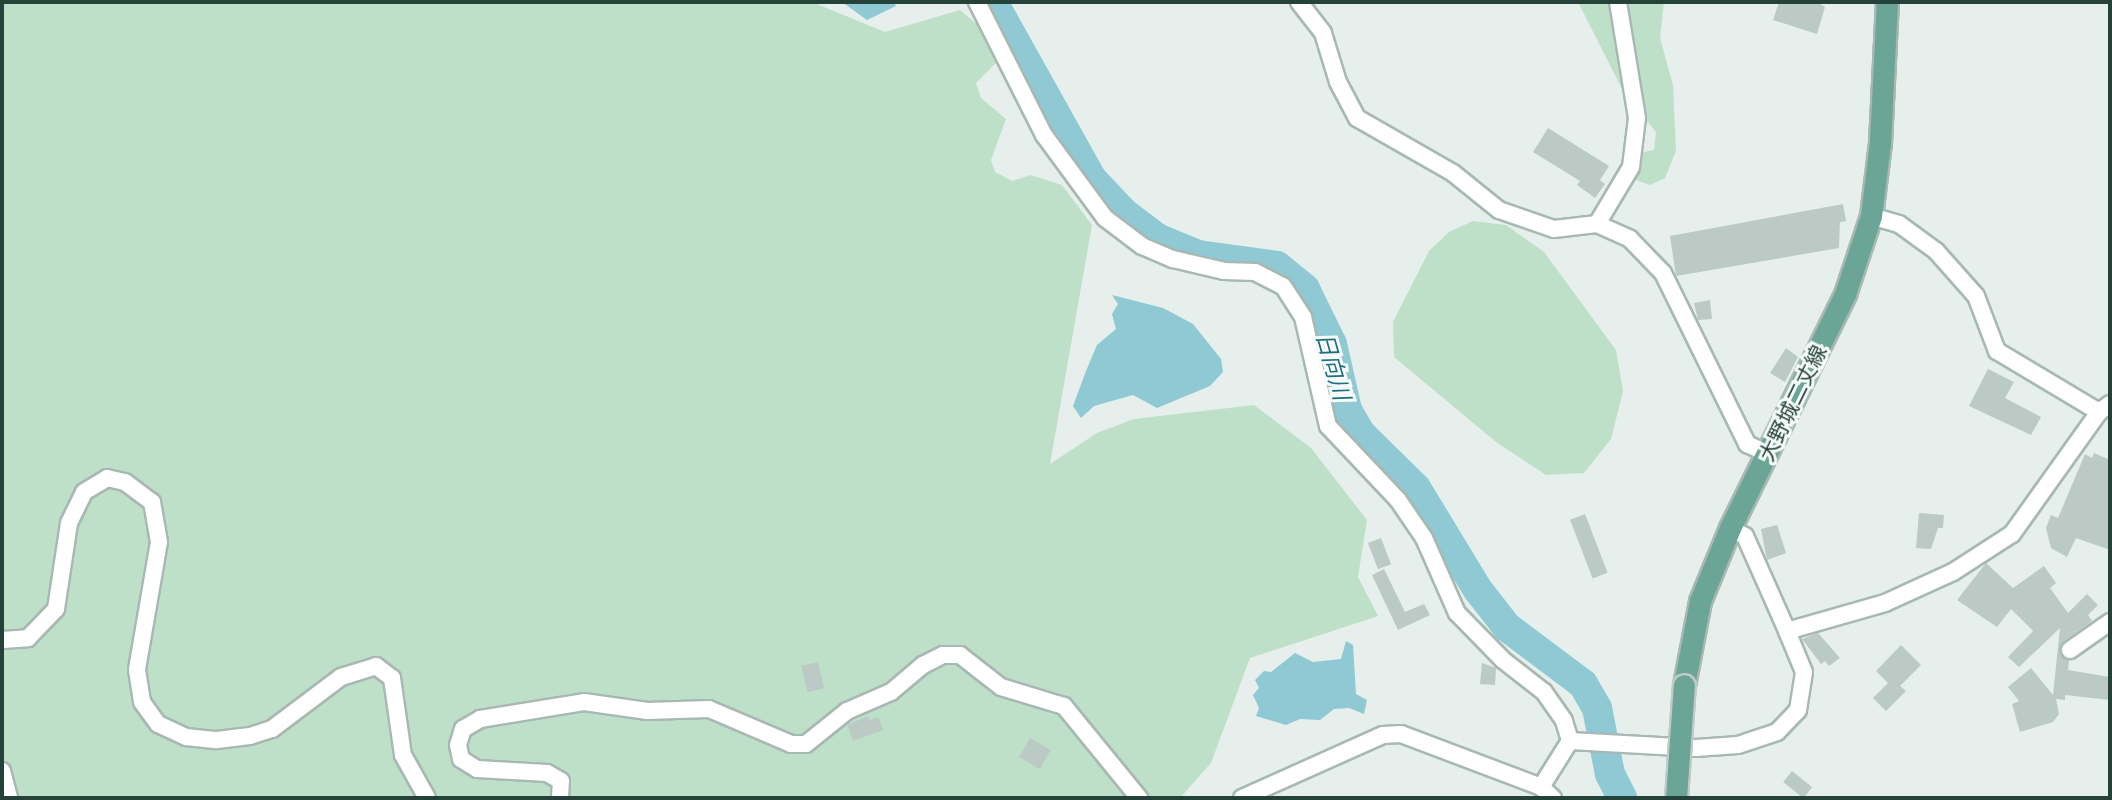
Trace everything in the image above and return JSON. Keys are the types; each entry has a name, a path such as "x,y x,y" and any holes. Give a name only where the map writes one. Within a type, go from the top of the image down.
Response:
{"main road":[{"name":"大野城二丈線","path":"1676,798 1684,685 1700,601 1730,528 1845,294 1871,216 1880,143 1887,2"}],"street":[{"path":"977,2 1044,135 1105,218 1142,246 1173,259 1224,271 1255,272 1283,286 1303,317 1328,426 1398,500 1424,538 1457,613 1503,660 1544,692 1577,742"},
{"path":"1300,2 1322,33 1338,82 1357,118 1453,173 1499,210 1554,229 1597,224 1630,239 1663,273 1747,444 1768,454"},
{"path":"1597,224 1631,167 1637,118 1618,2"},
{"path":"1787,631 1885,603 1953,572 2011,534 2105,408 1997,351 1976,296 1936,251 1899,223 1871,216"},
{"path":"2,640 28,638 56,609 69,523 84,492 107,478 125,482 152,502 159,542 136,670 142,702 158,724 186,737 217,740 250,736 272,729 341,677 376,666 392,678 403,755 427,798"},
{"path":"1577,742 1696,748 1738,745 1777,732 1798,710 1804,673 1745,536 1730,528"},
{"path":"2070,650 2110,622"},
{"path":"560,798 561,781 547,773 477,769 461,759 458,745 463,729 480,719 584,702 647,711 709,709 791,744 806,744 847,711 891,692 923,665 960,655 1001,687 1064,706 1139,798"},
{"path":"1242,798 1383,735 1401,734 1541,787 1553,798"},
{"path":"1541,787 1577,742"},
{"path":"2,771 9,798"}],"green space":[{"path":"2,2 812,2 885,32 960,10 987,33 996,63 976,83 981,98 1006,119 991,160 995,172 1012,181 1031,175 1062,185 1092,225 1050,464 1097,433 1134,419 1254,405 1311,448 1367,520 1358,577 1378,616 1250,658 1211,763 1180,798 2,798"},
{"path":"1578,2 1664,2 1660,38 1673,85 1676,151 1665,178 1650,185 1633,179 1628,155 1654,150 1656,132 1623,91"},
{"path":"1473,221 1506,225 1544,252 1616,350 1623,391 1611,439 1584,473 1546,475 1496,442 1394,357 1393,322 1429,251 1449,232"}],"water":[{"path":"842,2 894,2 896,6 867,20"},
{"path":"1112,295 1163,308 1193,324 1221,359 1223,372 1210,386 1157,408 1133,395 1094,406 1081,418 1073,406 1086,371 1097,345 1116,329 1112,314 1118,304"},
{"path":"1346,641 1353,645 1356,694 1367,700 1364,714 1349,708 1334,709 1320,720 1300,719 1286,725 1256,716 1259,708 1253,695 1259,688 1255,680 1264,671 1271,672 1295,653 1313,662 1341,659"}],"building":[{"path":"1779,2 1817,2 1825,7 1817,34 1773,20"},
{"path":"1548,128 1609,166 1600,180 1605,184 1595,198 1577,185 1580,181 1533,152"},
{"path":"1843,204 1846,221 1840,222 1839,248 1676,276 1670,236"},
{"path":"1710,300 1712,319 1698,320 1694,303"},
{"path":"1786,348 1798,357 1785,382 1770,373"},
{"path":"1988,369 2014,382 2005,398 2041,417 2031,435 1969,406"},
{"path":"2094,453 2110,460 2110,550 2076,538 2067,557 2051,548 2046,528 2051,515 2058,518 2085,454 2092,458"},
{"path":"1919,513 1944,515 1943,528 1938,528 1931,549 1916,548"},
{"path":"1585,514 1608,573 1593,579 1570,520"},
{"path":"1777,525 1786,553 1767,560 1761,529"},
{"path":"1381,538 1391,564 1378,569 1368,543"},
{"path":"1986,563 2013,588 2044,566 2056,583 2050,588 2068,613 2087,594 2098,605 2088,615 2092,621 2064,641 2060,652 2069,660 2068,670 2110,677 2110,700 2065,695 2065,700 2056,699 2059,714 2053,722 2020,732 2012,704 2019,701 2008,687 2031,668 2053,695 2060,628 2019,667 2008,657 2033,631 2011,609 1997,627 1957,600"},
{"path":"1384,569 1405,612 1424,604 1430,615 1398,630 1372,575"},
{"path":"1818,633 1840,658 1829,666 1825,661 1821,664 1802,639"},
{"path":"1901,645 1921,665 1900,686 1906,691 1886,711 1873,698 1888,683 1876,671"},
{"path":"818,662 824,688 808,692 801,666"},
{"path":"1482,663 1496,668 1495,685 1480,684"},
{"path":"868,716 870,720 878,717 883,730 853,741 847,725"},
{"path":"1030,738 1051,750 1040,769 1019,757"},
{"path":"1792,771 1812,787 1803,798 1783,782"}],"waterway":[{"name":"日向川","path":"993,2 1092,179 1124,213 1157,238 1198,255 1277,266 1305,289 1332,344 1347,410 1361,434 1416,488 1478,590 1507,627 1583,684 1597,708 1610,774 1622,798"}]}
